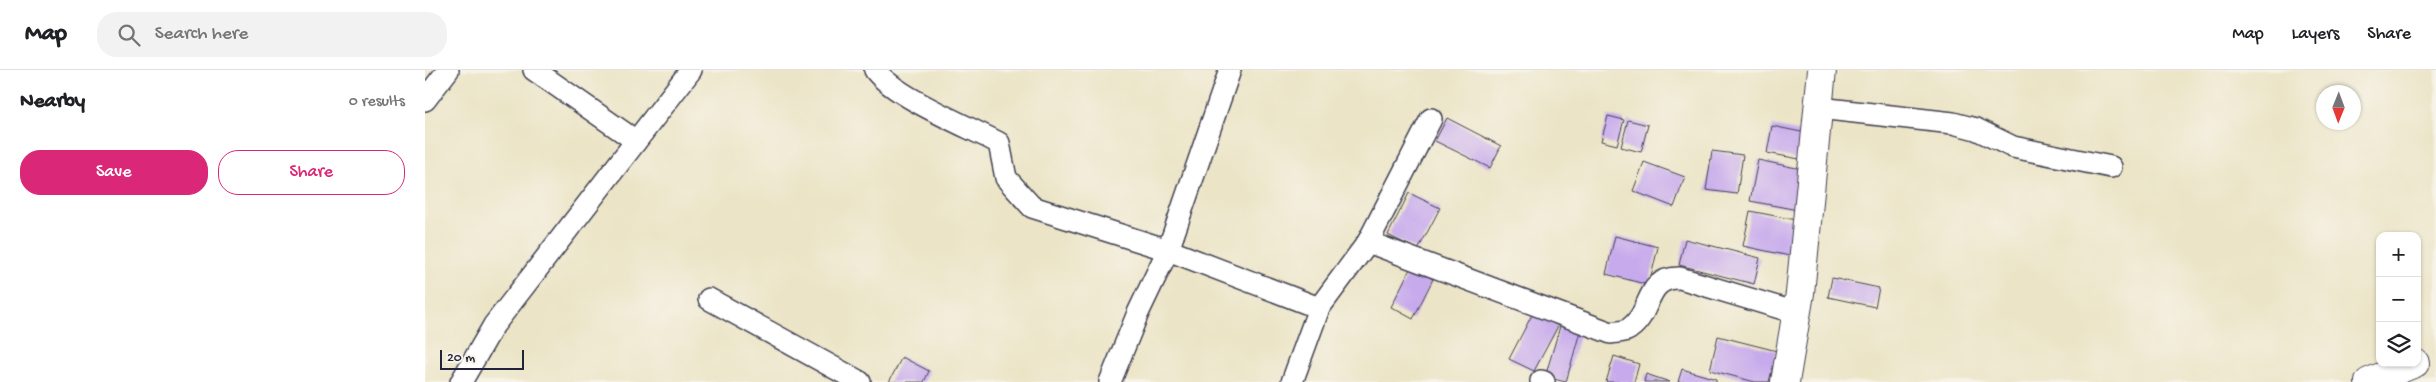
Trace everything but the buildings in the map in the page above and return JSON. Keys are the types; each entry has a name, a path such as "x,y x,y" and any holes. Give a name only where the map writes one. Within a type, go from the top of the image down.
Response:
{"street":[{"path":"534,70 636,142"},
{"path":"461,382 493,325 691,70"},
{"path":"875,70 881,79 899,92 999,143 1006,178 1032,207 1168,250 1319,308"},
{"path":"1110,382 1138,313 1168,250 1230,70"},
{"path":"1785,382 1797,313 1822,70"},
{"path":"425,100 438,73"},
{"path":"1819,108 1953,123 1976,130 2013,147 2111,167"},
{"path":"1292,382 1319,308 1369,242 1431,118"},
{"path":"1369,242 1611,333 1629,330 1636,323 1659,284 1667,278 1680,278 1797,313"},
{"path":"709,299 860,382"},
{"path":"2421,361 2436,355"},
{"path":"2369,382 2406,367"}]}
